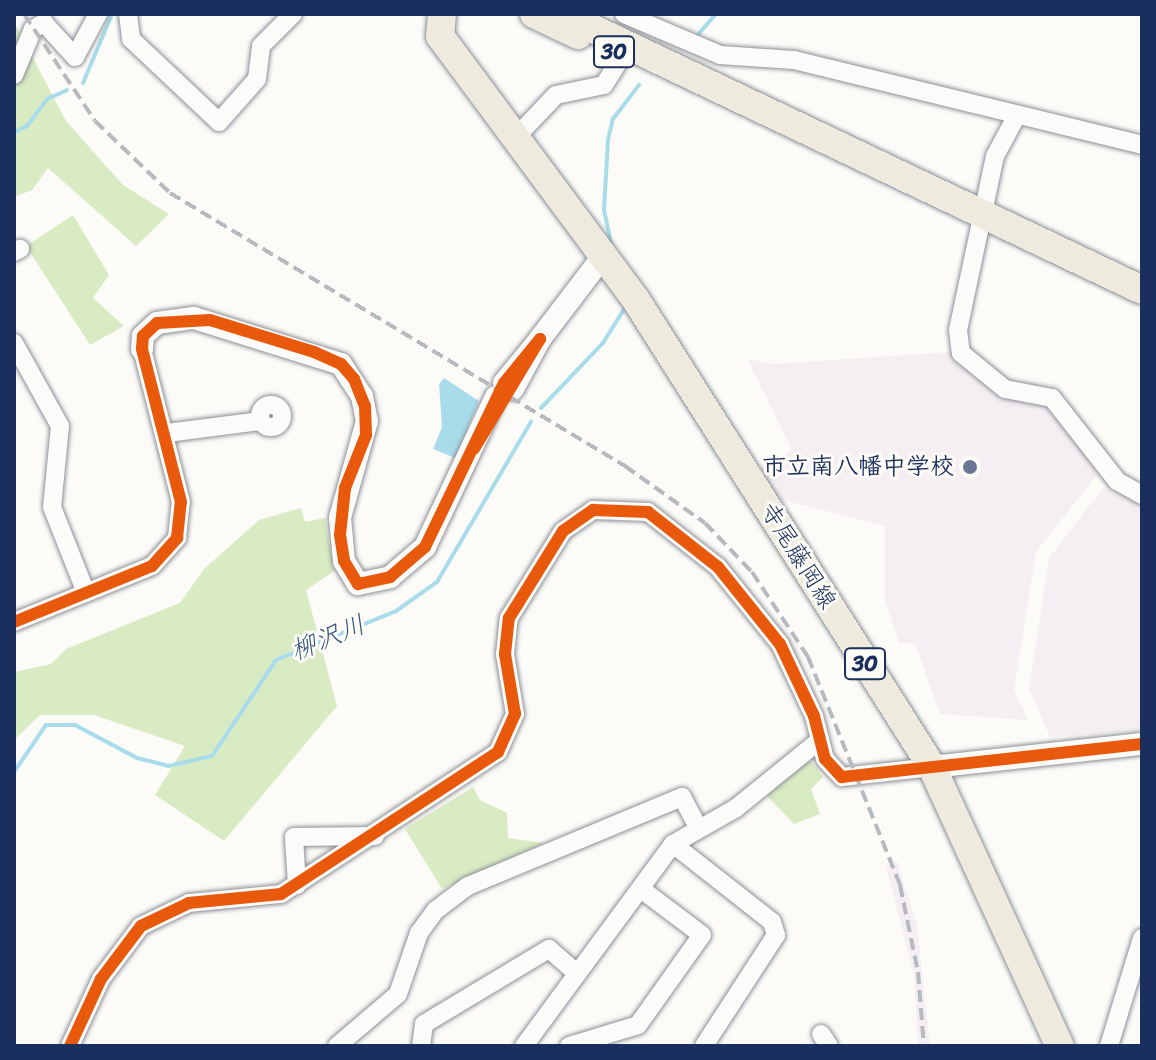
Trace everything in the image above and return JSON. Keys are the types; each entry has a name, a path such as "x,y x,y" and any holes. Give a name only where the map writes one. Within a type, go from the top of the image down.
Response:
{"main road":[{"name":"寺尾藤岡線","path":"442,14 440,36 630,291 932,767 1060,1046"},
{"name":"30","path":"534,14 622,56 698,81"},
{"name":"30","path":"562,14 982,218 1142,290"}],"street":[{"path":"14,75 33,29 44,23 75,57 98,14"},
{"path":"128,14 131,39 219,122 257,79 261,46 293,14"},
{"path":"624,14 651,19 720,55 794,60 1016,117 1142,145"},
{"path":"516,137 556,95 604,85 622,56"},
{"path":"1016,117 995,156 958,330 961,353 1005,389 1052,398 1117,481 1142,495"},
{"path":"14,622 152,566 177,538 181,502 167,433 142,349 149,327 194,318 341,364 362,396 367,421 340,518 344,561 358,584 390,577 425,547 505,393 540,339 604,255"},
{"path":"14,343 60,426 52,507 86,593"},
{"path":"167,433 261,421"},
{"path":"70,1046 101,979 141,926 189,903 281,894 483,766 510,736 515,714 505,654 509,618 563,531 593,510 648,512 718,567 780,644 825,759 842,777 1142,744"},
{"path":"532,1043 577,973 673,844 736,808 820,740"},
{"path":"337,1046 398,994 419,933 436,910 467,893 682,797 699,829"},
{"path":"297,885 294,837 375,836"},
{"path":"673,844 772,922 776,935 704,1046"},
{"path":"569,1046 638,1025 702,935 641,889"},
{"path":"1109,1046 1142,938"},
{"path":"421,1046 424,1024 549,949 577,973"}],"shaded area":[{"path":"951,352 959,366 1000,397 1046,407 1096,464 1095,477 1036,552 1014,690 1028,720 940,714 915,643 899,643 885,599 885,526 775,498 756,470 792,450 747,359 773,364"},
{"path":"1103,488 1142,503 1142,731 1050,737 1029,689 1049,558"},
{"path":"897,861 917,925 930,1046 918,1046 914,975 886,866"}],"green space":[{"path":"14,22 66,121 123,185 169,214 136,246 48,168 32,190 14,197"},
{"path":"73,215 109,275 93,298 124,326 90,345 26,246"},
{"path":"301,508 305,522 325,518 334,571 306,590 337,706 224,841 155,795 185,746 94,715 40,715 14,740 14,672 51,664 66,649 180,603 204,569 259,520"},
{"path":"811,761 823,777 811,789 820,814 794,824 767,796 794,766"},
{"path":"473,787 480,800 507,813 508,838 543,843 442,889 405,829"}],"water":[{"path":"444,378 479,401 455,458 433,449 442,427 439,384"}],"waterway":[{"path":"83,83 112,14"},
{"name":"柳沢川","path":"695,38 716,14"},
{"name":"柳沢川","path":"611,243 604,210 608,140 613,119 639,85"},
{"path":"14,132 27,126 47,99 67,90"},
{"name":"柳沢川","path":"541,408 603,343 626,306"},
{"name":"柳沢川","path":"14,772 46,725 75,725 137,758 168,766 212,756 276,660 396,611 437,582 531,422"}],"railway":[{"path":"24,14 95,121 170,193 625,466 705,523 752,572 808,657 900,885 918,972 924,1046"}],"cycle path":[{"path":"14,622 152,566 177,538 181,502 142,349 143,336 157,323 210,320 314,352 341,364 354,379 365,406 366,435 345,488 340,535 344,561 358,584 390,577 425,547 504,383 540,339 474,449"},
{"path":"70,1046 101,979 141,926 189,903 281,894 498,752 515,714 505,654 509,618 563,531 593,510 648,512 718,567 780,644 814,716 825,759 842,777 1142,744"}],"place":[{"name":"市立南八幡中学校","path":"970,467"}]}
